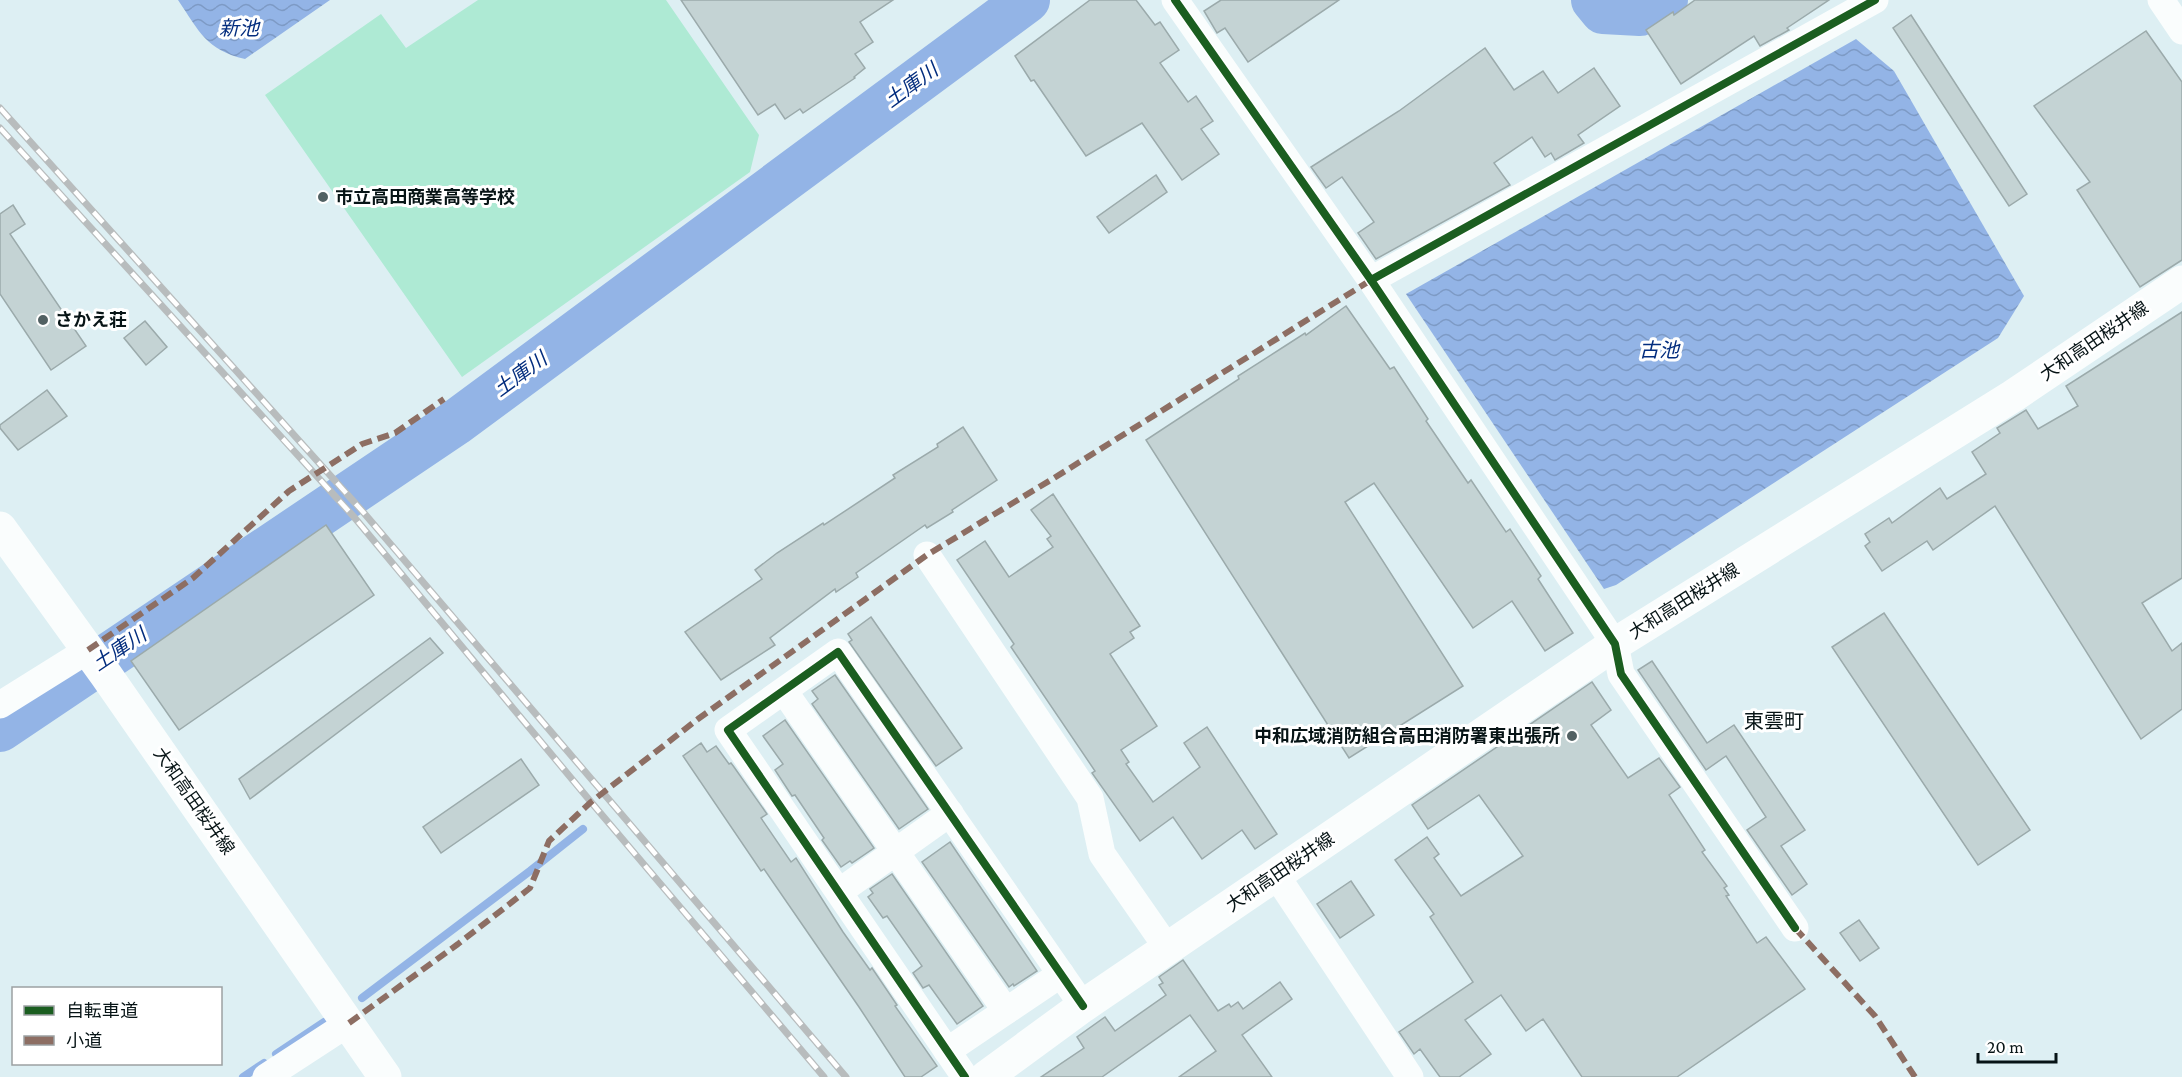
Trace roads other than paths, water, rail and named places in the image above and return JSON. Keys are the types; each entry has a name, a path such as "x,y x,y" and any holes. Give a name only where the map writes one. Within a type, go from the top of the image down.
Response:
{"main road":[{"name":"大和高田桜井線","path":"986,1077 1083,1006 1615,644 2013,396 2182,282"},
{"name":"大和高田桜井線","path":"0,528 95,660 385,1077"}],"street":[{"path":"1371,280 1875,0"},
{"path":"2161,0 2182,31"},
{"path":"1178,4 1371,280 1615,644 1621,674 1795,928"},
{"path":"927,555 1090,798 1102,854 1168,949"},
{"path":"965,1077 728,730 838,652 1083,1006"},
{"path":"0,705 95,660"},
{"path":"784,691 1006,1011"},
{"path":"839,892 950,813"},
{"path":"1276,875 1410,1077"},
{"path":"948,1051 1061,974"},
{"path":"266,1077 349,1023"}],"water":[{"name":"新池","path":"178,0 330,0 245,59 212,45 198,30"},
{"name":"古池","path":"1856,39 1894,71 2024,296 1998,338 1616,585 1604,589 1406,294"}],"waterway":[{"name":"土庫川","path":"0,729 455,423 1027,0"},
{"name":"土庫川","path":"1594,0 1603,11 1640,13 1665,0"},
{"path":"362,998 583,829"},
{"path":"276,1054 324,1022"},
{"path":"243,1077 264,1063"}],"railway":[{"path":"0,108 364,513 846,1077"},
{"path":"0,128 354,517 824,1077"}],"place":[{"name":"市立高田商業高等学校","path":"323,197"},
{"name":"さかえ荘","path":"43,320"},
{"name":"中和広域消防組合高田消防署東出張所","path":"1572,736"}],"district":[{"name":"東雲町","path":"1774,721"}]}
